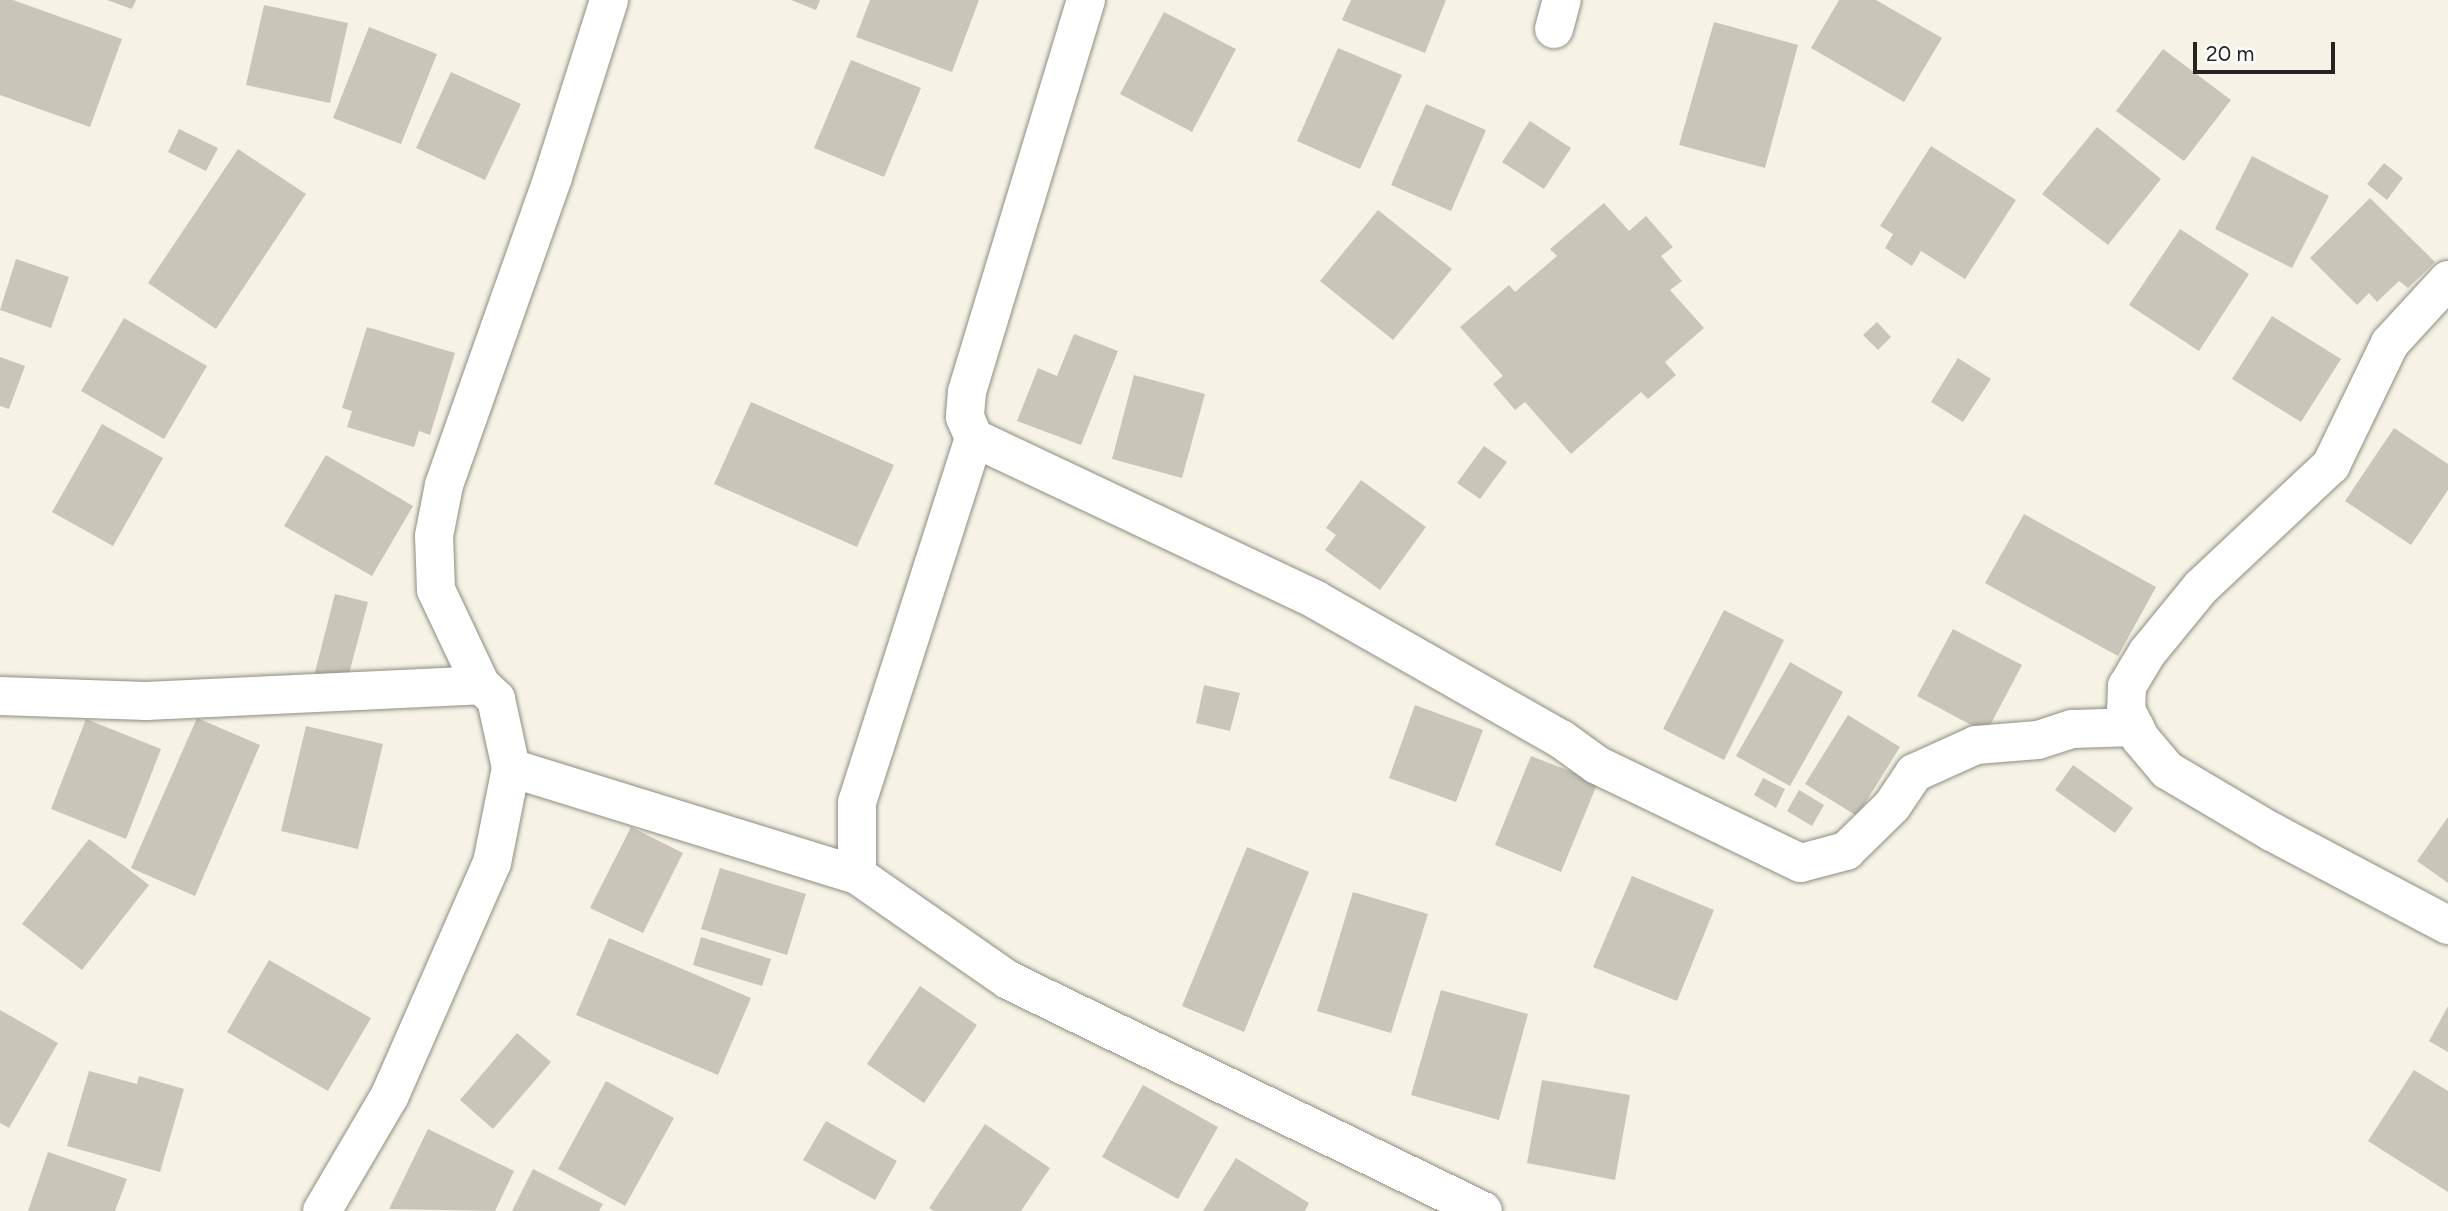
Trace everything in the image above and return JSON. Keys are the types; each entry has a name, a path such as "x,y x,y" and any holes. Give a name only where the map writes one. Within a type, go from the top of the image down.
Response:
{"street":[{"path":"322,1211 390,1095 492,863 511,768 496,699 481,685 436,590 433,536 444,485 553,177 609,0"},
{"path":"856,875 856,802 974,438 965,417 967,392 1086,0"},
{"path":"2448,280 2390,343 2331,465 2201,587 2147,653 2127,686 2126,710 2135,727 2167,770 2272,832 2448,925"},
{"path":"974,438 1316,600 1561,739 1597,765 1801,863 1846,851 1892,806 1914,773 1976,745 2038,740 2072,729 2135,727"},
{"path":"0,696 146,701 481,685"},
{"path":"511,768 856,875 1008,980 1483,1211"}],"building":[{"path":"0,0 13,0 122,39 90,127 0,95"},
{"path":"107,0 136,0 132,9"},
{"path":"791,0 820,0 816,10"},
{"path":"870,0 979,0 952,72 856,37"},
{"path":"1351,0 1446,0 1425,53 1342,20"},
{"path":"1839,0 1876,0 1942,38 1904,102 1811,48"},
{"path":"264,5 348,23 330,103 246,85"},
{"path":"1164,12 1236,49 1192,132 1120,94"},
{"path":"1714,22 1798,45 1765,168 1679,145"},
{"path":"369,27 437,54 401,144 333,118"},
{"path":"1338,48 1402,75 1360,169 1297,141"},
{"path":"2163,49 2231,100 2184,161 2116,111"},
{"path":"851,60 921,88 884,177 814,148"},
{"path":"451,72 521,104 485,180 416,148"},
{"path":"1426,104 1486,130 1451,211 1391,185"},
{"path":"1530,121 1571,148 1544,189 1502,162"},
{"path":"2097,127 2161,179 2108,245 2042,194"},
{"path":"179,129 218,148 206,171 168,152"},
{"path":"1931,146 2016,200 1965,279 1921,251 1912,266 1885,248 1893,234 1880,226"},
{"path":"238,149 306,194 216,329 148,283"},
{"path":"2252,156 2329,196 2292,268 2215,229"},
{"path":"2384,163 2403,178 2387,200 2367,184"},
{"path":"2370,198 2435,262 2408,288 2399,281 2377,302 2369,293 2357,305 2310,258"},
{"path":"1604,203 1629,231 1646,216 1673,247 1661,256 1682,281 1670,290 1704,328 1665,362 1676,375 1648,399 1641,392 1571,454 1525,402 1515,410 1493,384 1503,376 1460,327 1509,285 1515,292 1557,256 1550,249"},
{"path":"1378,210 1452,269 1393,340 1320,281"},
{"path":"2180,229 2249,274 2199,351 2129,305"},
{"path":"16,259 69,277 51,328 0,310"},
{"path":"2272,316 2341,359 2301,422 2232,379"},
{"path":"124,318 207,366 164,439 81,391"},
{"path":"1877,322 1891,337 1878,350 1863,335"},
{"path":"367,327 455,353 430,435 419,431 414,447 347,427 352,411 342,408"},
{"path":"1074,334 1118,351 1081,445 1017,421 1038,368 1057,376"},
{"path":"0,357 25,366 9,409 0,406"},
{"path":"1958,358 1991,379 1963,422 1931,402"},
{"path":"1134,375 1205,394 1182,478 1112,459"},
{"path":"751,402 894,465 857,547 714,484"},
{"path":"102,424 163,458 113,546 52,512"},
{"path":"2394,428 2448,464 2448,490 2411,545 2345,501"},
{"path":"1484,446 1507,462 1480,499 1457,483"},
{"path":"326,455 413,506 372,576 284,526"},
{"path":"1361,480 1426,527 1380,590 1325,550 1336,535 1326,528"},
{"path":"2024,514 2156,587 2118,656 1985,583"},
{"path":"335,594 368,602 345,689 313,680"},
{"path":"1724,610 1784,640 1724,760 1663,729"},
{"path":"1953,629 2022,665 1986,733 1917,696"},
{"path":"1790,662 1843,692 1790,786 1736,756"},
{"path":"1204,685 1240,693 1230,731 1196,723"},
{"path":"1415,705 1483,730 1456,802 1389,778"},
{"path":"1848,715 1900,747 1857,816 1805,784"},
{"path":"197,718 260,745 195,896 131,868"},
{"path":"86,719 161,749 126,839 51,809"},
{"path":"306,726 383,744 358,849 281,831"},
{"path":"1531,756 1598,782 1561,872 1495,845"},
{"path":"2073,765 2133,808 2115,833 2055,790"},
{"path":"1763,778 1785,789 1776,808 1754,795"},
{"path":"1799,790 1824,805 1812,826 1787,811"},
{"path":"2448,817 2448,883 2417,861"},
{"path":"631,827 683,853 643,933 590,908"},
{"path":"89,839 149,885 82,970 22,924"},
{"path":"1247,847 1309,872 1244,1032 1182,1006"},
{"path":"720,868 806,894 787,955 701,929"},
{"path":"1632,876 1714,910 1677,1001 1593,967"},
{"path":"1353,892 1428,914 1391,1033 1317,1011"},
{"path":"701,937 771,959 762,986 693,965"},
{"path":"609,938 751,998 718,1075 576,1015"},
{"path":"269,960 371,1018 328,1091 227,1032"},
{"path":"920,986 977,1025 924,1103 867,1064"},
{"path":"1441,990 1528,1014 1499,1120 1411,1095"},
{"path":"2448,1006 2448,1052 2429,1041"},
{"path":"0,1010 58,1043 9,1128 0,1123"},
{"path":"517,1033 551,1062 493,1129 460,1100"},
{"path":"2414,1070 2448,1091 2448,1192 2368,1141"},
{"path":"89,1071 137,1084 139,1076 184,1089 160,1172 67,1146"},
{"path":"1542,1080 1630,1095 1615,1180 1527,1163"},
{"path":"606,1081 674,1118 625,1206 558,1169"},
{"path":"1143,1085 1218,1127 1178,1199 1102,1157"},
{"path":"826,1121 897,1161 875,1200 803,1160"},
{"path":"985,1124 1050,1168 1021,1211 934,1211 929,1208"},
{"path":"428,1129 514,1171 495,1211 389,1209"},
{"path":"48,1152 127,1179 115,1211 28,1211"},
{"path":"1236,1158 1309,1203 1305,1211 1203,1211"},
{"path":"533,1169 603,1204 599,1211 512,1211"}]}
